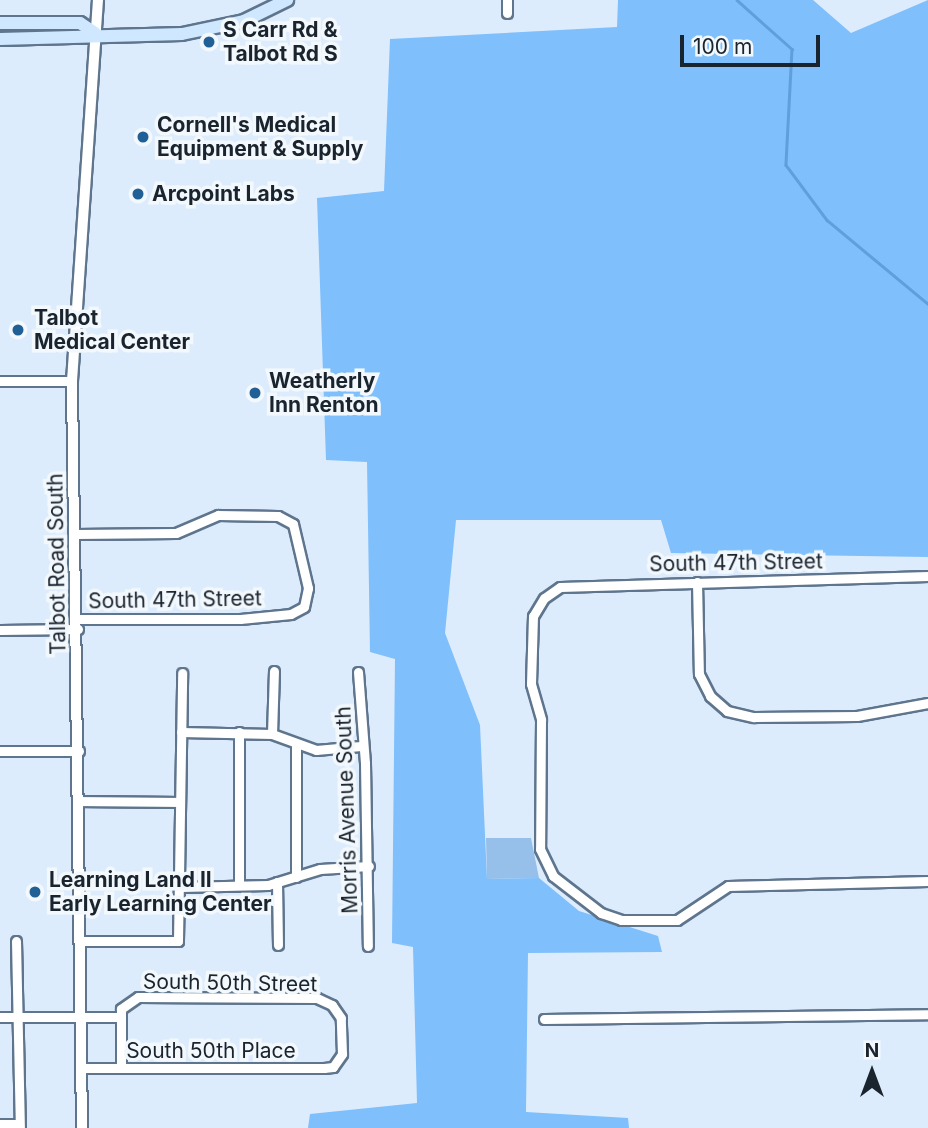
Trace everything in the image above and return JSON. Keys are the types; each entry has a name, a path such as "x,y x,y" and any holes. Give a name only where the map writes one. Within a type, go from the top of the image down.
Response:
{"main road":[{"path":"0,39 79,40 94,33 161,35 212,29 244,22 287,0"},
{"path":"0,23 80,23 94,33"}],"street":[{"name":"Talbot Road South","path":"82,1128 78,624 72,381 98,0"},
{"path":"507,0 507,13"},
{"path":"0,381 72,381"},
{"name":"South 47th Street","path":"0,630 78,624 240,619 292,614 308,599 289,520 218,515 176,533 76,534"},
{"name":"South 47th Street","path":"928,576 572,584 547,595 533,616 531,684 541,720 540,849 553,876 601,914 621,920 685,918 728,886 928,881"},
{"path":"697,582 699,674 710,696 727,711 754,717 857,716 928,704"},
{"path":"272,734 274,671"},
{"path":"80,940 178,941 182,673"},
{"name":"Morris Avenue South","path":"358,673 369,866 368,946"},
{"path":"181,732 272,734 316,750 362,746"},
{"path":"239,733 239,885"},
{"path":"296,744 296,877"},
{"path":"0,751 79,751"},
{"path":"79,801 178,802"},
{"path":"180,887 277,882 337,866 369,866"},
{"path":"277,882 278,945"},
{"path":"0,1124 19,1126 16,941"},
{"name":"South 50th Street","path":"120,1017 126,1003 138,997 317,998 332,1005 341,1018 339,1062"},
{"path":"544,1018 928,1014"},
{"path":"0,1017 120,1017 121,1068"},
{"name":"South 50th Place","path":"82,1068 324,1068 339,1062"}],"shaded area":[{"path":"618,0 813,0 851,33 928,0 928,557 671,553 661,520 456,520 445,633 480,725 487,879 539,878 579,911 658,936 662,952 528,953 526,1112 628,1118 629,1128 308,1128 310,1114 417,1103 413,947 392,943 395,659 370,652 367,462 326,460 317,198 384,191 390,39 617,27"},
{"path":"486,838 531,838 539,878 487,879"}],"waterway":[{"path":"737,0 792,49 786,165 827,220 928,304"}],"place":[{"name":"S Carr Rd & Talbot Rd S","path":"209,42"},
{"name":"Cornell's Medical Equipment & Supply","path":"143,137"},
{"name":"Arcpoint Labs","path":"138,194"},
{"name":"Talbot Medical Center","path":"18,330"},
{"name":"Weatherly Inn Renton","path":"255,393"},
{"name":"Learning Land II Early Learning Center","path":"35,892"}]}
